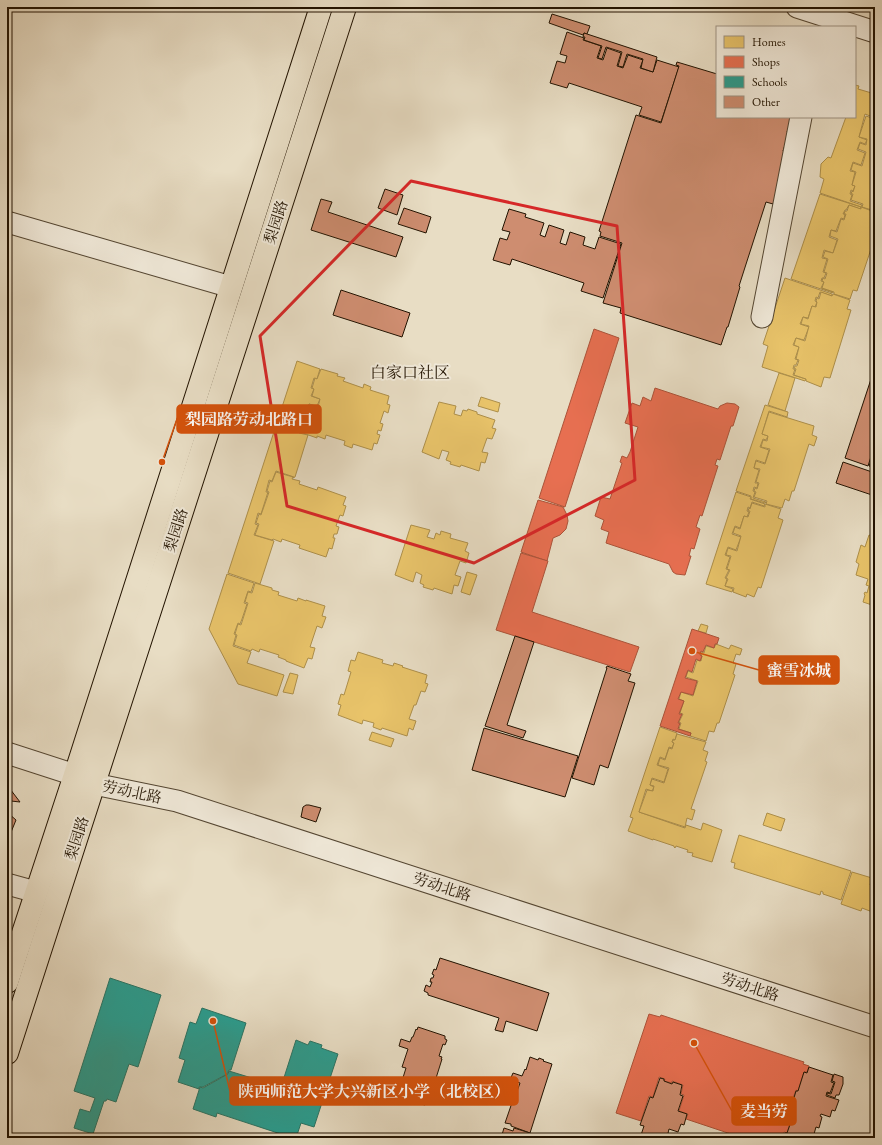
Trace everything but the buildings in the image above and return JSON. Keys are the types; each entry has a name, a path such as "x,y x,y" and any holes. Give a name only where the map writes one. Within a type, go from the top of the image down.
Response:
{"main road":[{"name":"梨园路","path":"7,982 75,775 321,7"},
{"name":"梨园路","path":"7,1053 345,7"}],"street":[{"path":"797,7 820,21 845,26"},
{"path":"856,28 875,32"},
{"path":"762,317 801,118"},
{"path":"7,222 231,287"},
{"name":"劳动北路","path":"7,753 75,775 94,784 177,801 875,1027"},
{"path":"7,884 36,892"}],"highlighted area":[{"path":"411,181 617,226 635,480 474,563 287,506 260,336"}],"place":[{"name":"梨园路劳动北路口","path":"162,462"},
{"name":"蜜雪冰城","path":"692,651"},
{"name":"陕西师范大学大兴新区小学（北校区）","path":"213,1021"},
{"name":"麦当劳","path":"694,1043"}],"district":[{"name":"白家口社区","path":"410,372"}]}
